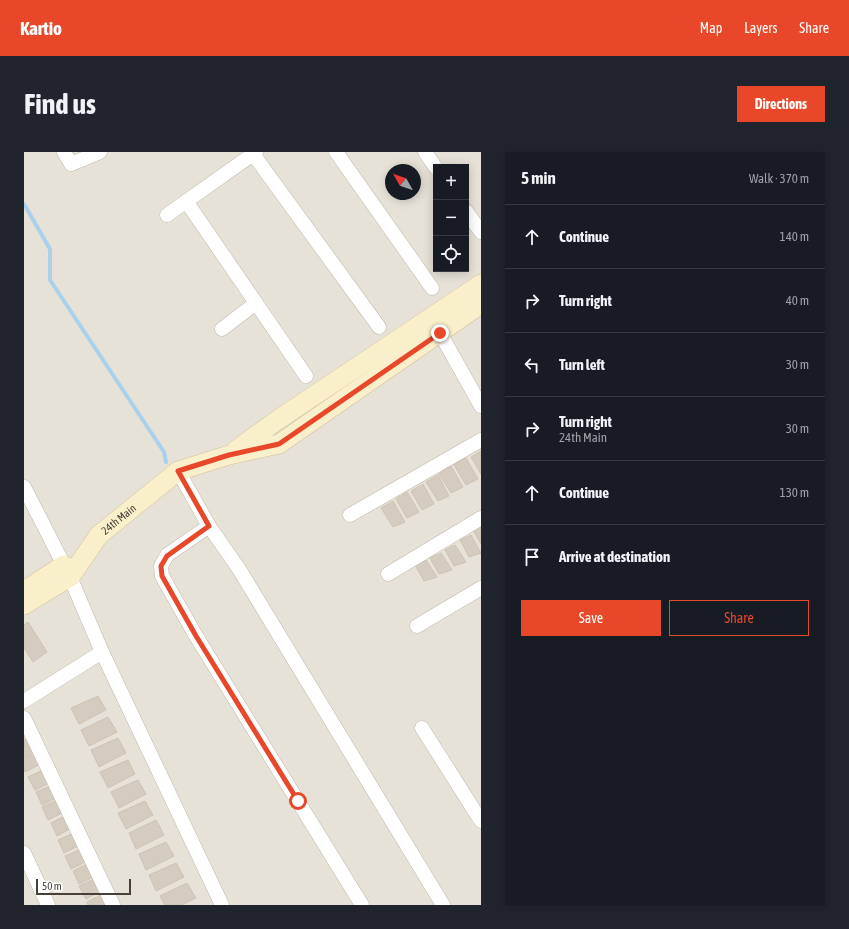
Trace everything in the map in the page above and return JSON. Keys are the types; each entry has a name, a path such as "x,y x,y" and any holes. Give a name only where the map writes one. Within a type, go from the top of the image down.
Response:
{"street":[{"path":"64,152 71,164 100,152"},
{"path":"336,152 432,288"},
{"path":"424,152 433,164"},
{"path":"167,216 255,153 379,327"},
{"path":"186,201 306,376"},
{"path":"469,215 481,232"},
{"path":"229,455 282,417 481,284"},
{"path":"222,329 256,303"},
{"path":"229,455 279,444 481,304"},
{"path":"440,333 481,406"},
{"path":"350,515 481,440"},
{"name":"24th Main","path":"24,605 67,571 99,535 178,471 229,455"},
{"path":"178,471 209,526 239,569 443,905"},
{"path":"24,487 67,571 102,652 222,905"},
{"path":"388,574 481,518"},
{"path":"209,526 167,556 161,566 162,576 196,636 362,905"},
{"path":"24,591 67,571"},
{"path":"417,626 481,588"},
{"path":"24,701 102,652"},
{"path":"24,718 113,905"},
{"path":"422,728 481,821"},
{"path":"24,853 48,905"}],"shaded area":[{"path":"24,152 481,152 481,905 24,905"}],"building":[{"path":"481,451 481,474 471,457"},
{"path":"466,458 478,479 466,485 454,465"},
{"path":"451,466 463,487 451,493 439,474"},
{"path":"438,475 449,496 438,501 426,482"},
{"path":"423,484 434,504 422,510 411,491"},
{"path":"407,492 419,512 407,518 396,499"},
{"path":"393,501 405,522 393,527 381,508"},
{"path":"481,526 481,544 473,530"},
{"path":"471,535 481,553 469,557 460,540"},
{"path":"455,545 466,562 454,566 445,550"},
{"path":"441,553 452,570 439,574 430,558"},
{"path":"426,560 437,577 424,581 415,565"},
{"path":"28,622 47,652 33,662 24,648 24,625"},
{"path":"98,696 106,710 79,724 71,708"},
{"path":"108,717 117,732 89,746 81,730"},
{"path":"29,738 35,750 24,756 24,740"},
{"path":"118,738 126,753 99,767 91,750"},
{"path":"36,752 41,764 25,772 24,757"},
{"path":"128,760 135,774 108,788 100,772"},
{"path":"45,769 51,782 35,790 28,777"},
{"path":"138,780 146,794 119,808 111,792"},
{"path":"52,785 58,797 42,805 36,792"},
{"path":"59,799 64,812 48,820 42,807"},
{"path":"145,801 153,815 126,829 118,813"},
{"path":"67,815 73,827 57,836 51,823"},
{"path":"156,820 164,835 136,849 129,833"},
{"path":"74,833 80,845 64,853 58,840"},
{"path":"166,842 174,856 146,870 139,854"},
{"path":"81,849 87,861 71,869 65,856"},
{"path":"89,863 95,876 79,884 73,871"},
{"path":"176,863 184,877 156,891 149,875"},
{"path":"96,878 101,891 86,899 79,886"},
{"path":"187,883 196,898 181,905 165,905 160,896"},
{"path":"103,894 108,905 88,905 87,902"}],"waterway":[{"path":"24,204 50,249 50,280 164,452 166,462"}],"route":[{"path":"298,801 196,636 162,576 161,566 167,556 209,526 178,471 229,455 279,444 440,333"}]}
